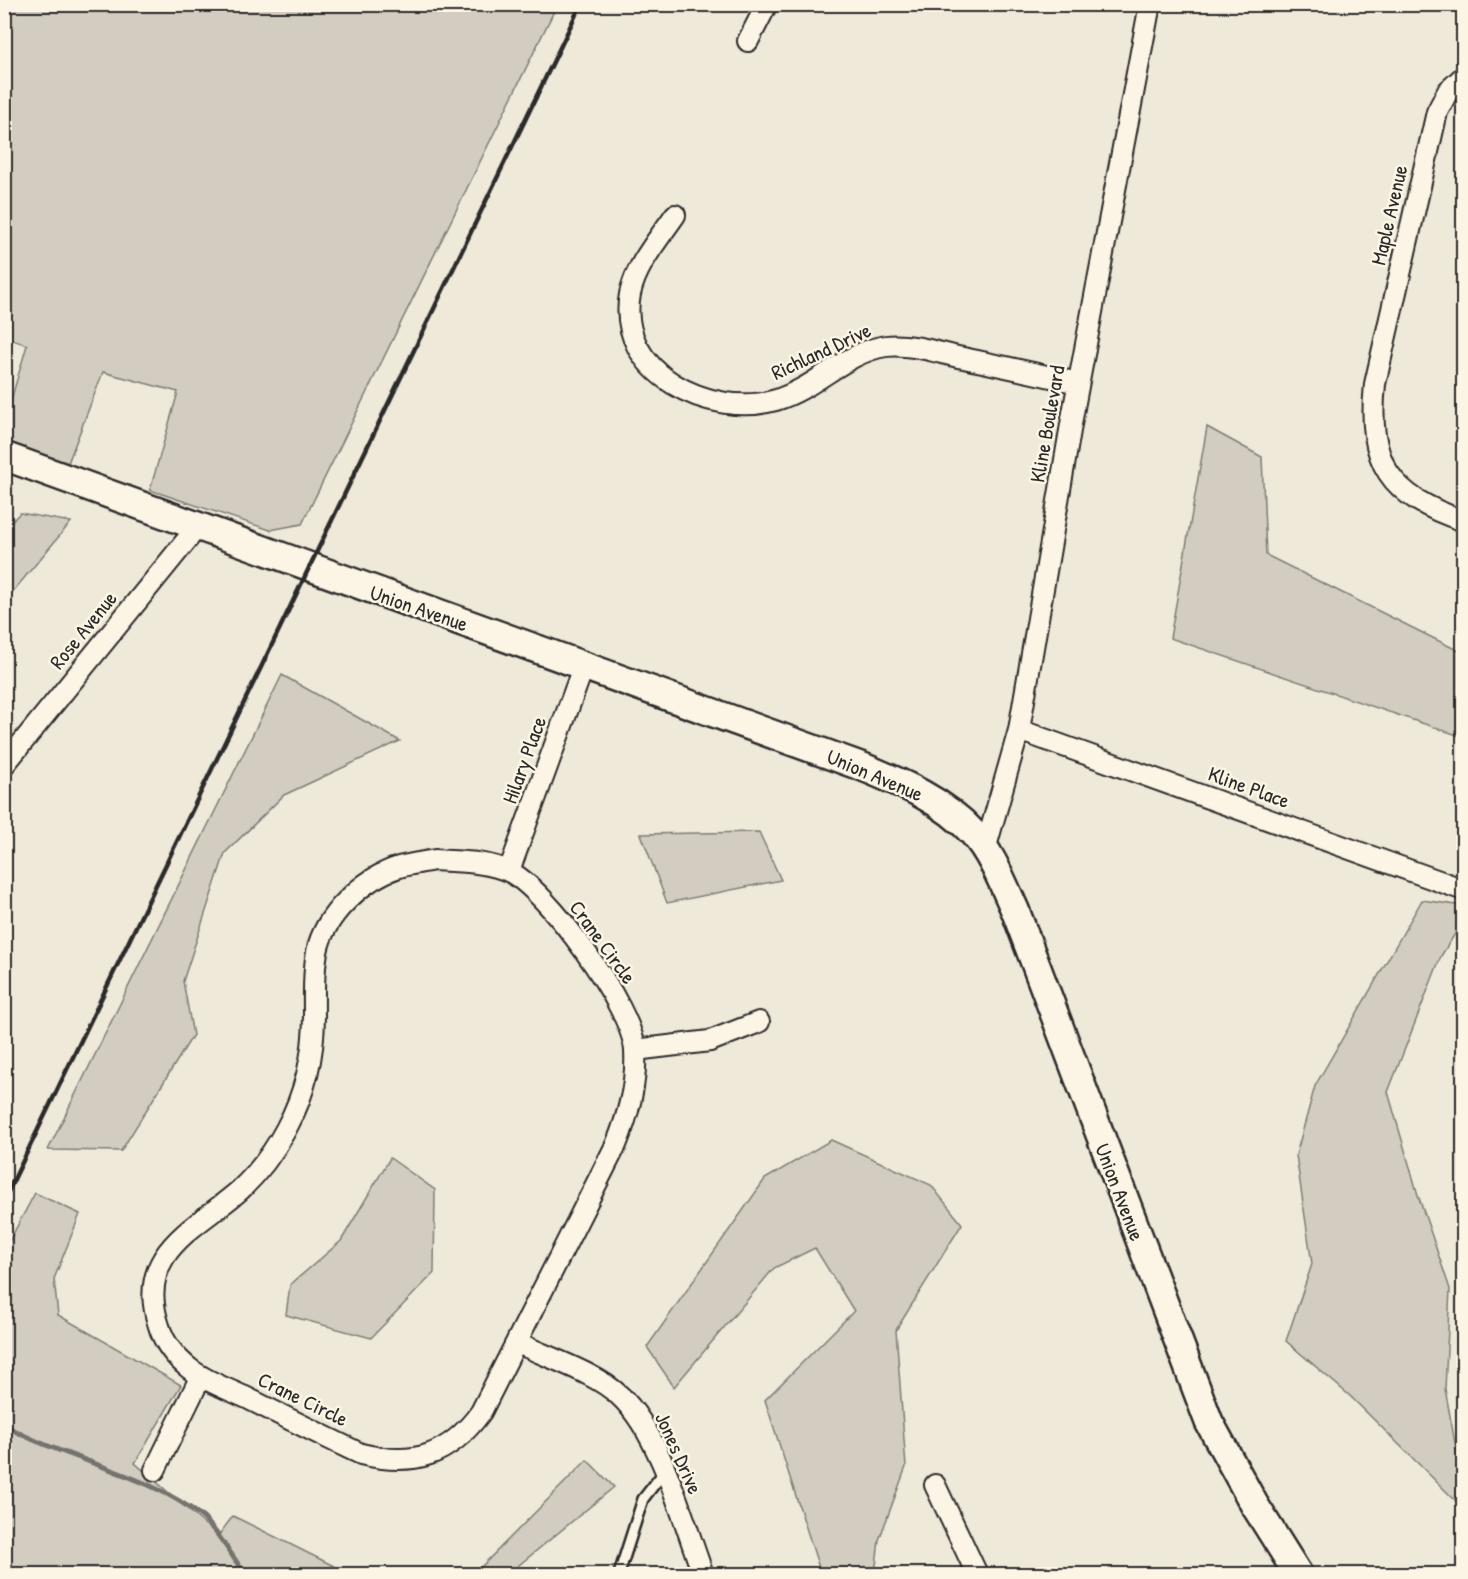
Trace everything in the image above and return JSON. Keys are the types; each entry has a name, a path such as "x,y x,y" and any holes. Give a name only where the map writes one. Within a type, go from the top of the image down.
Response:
{"main road":[{"name":"Union Avenue","path":"4,456 199,525 309,569 896,780 939,804 957,818 974,834 985,850 1014,910 1209,1422 1254,1504 1299,1575"}],"street":[{"path":"748,41 767,4"},
{"name":"Kline Boulevard","path":"985,850 1019,730 1078,383 1150,4"},
{"name":"Maple Avenue","path":"1464,76 1448,91 1437,112 1373,405 1378,448 1391,480 1426,505 1464,521"},
{"name":"Richland Drive","path":"675,216 634,279 629,315 640,350 652,366 670,383 692,395 728,405 753,405 777,399 800,389 856,356 887,346 918,348 1078,383"},
{"name":"Rose Avenue","path":"4,765 199,525"},
{"name":"Hilary Place","path":"509,871 584,666"},
{"name":"Kline Place","path":"1019,730 1464,890"},
{"name":"Crane Circle","path":"435,860 479,863 509,871 533,891 574,936 610,985 626,1021 635,1050 631,1101 616,1145 518,1343 481,1412 469,1428 445,1448 406,1460 386,1460 361,1454 201,1376 177,1358 159,1326 154,1308 158,1271 176,1239 220,1206 258,1171 274,1150 290,1121 309,1071 313,1045 314,971 317,949 327,928 344,903 369,882 398,868 435,860"},
{"path":"635,1050 710,1041 759,1022"},
{"name":"Jones Drive","path":"518,1343 601,1383 620,1396 641,1421 664,1472 703,1575"},
{"path":"155,1470 201,1376"},
{"path":"935,1485 977,1575"}],"lane":[{"path":"619,1575 643,1499 664,1472"}],"shaded area":[{"path":"5,5 557,5 302,524 270,530 150,490 178,392 103,372 68,463 5,443 5,421 27,345 5,337"},
{"path":"1207,427 1262,457 1266,555 1463,653 1463,737 1170,638"},
{"path":"20,513 71,522 5,601 5,528"},
{"path":"282,675 400,741 284,795 225,853 183,981 193,1035 121,1151 48,1150"},
{"path":"759,832 781,880 667,903 641,834"},
{"path":"1422,900 1463,906 1463,921 1441,956 1388,1092 1418,1195 1450,1289 1445,1389 1463,1486 1463,1508 1350,1396 1286,1341 1312,1264 1296,1155 1315,1086"},
{"path":"831,1140 931,1185 962,1224 896,1330 906,1467 879,1540 875,1574 821,1574 765,1400 854,1311 815,1248 774,1268 674,1387 647,1347 765,1179"},
{"path":"390,1158 435,1190 434,1273 371,1338 286,1315 290,1285 341,1241"},
{"path":"35,1193 80,1214 54,1279 58,1315 181,1385 135,1463 218,1536 233,1516 350,1574 5,1574 4,1251"},
{"path":"587,1460 614,1487 508,1574 464,1574 479,1569"}],"waterway":[{"path":"4,1425 180,1501 207,1521 245,1574"}],"railway":[{"path":"4,1200 581,4"}]}
